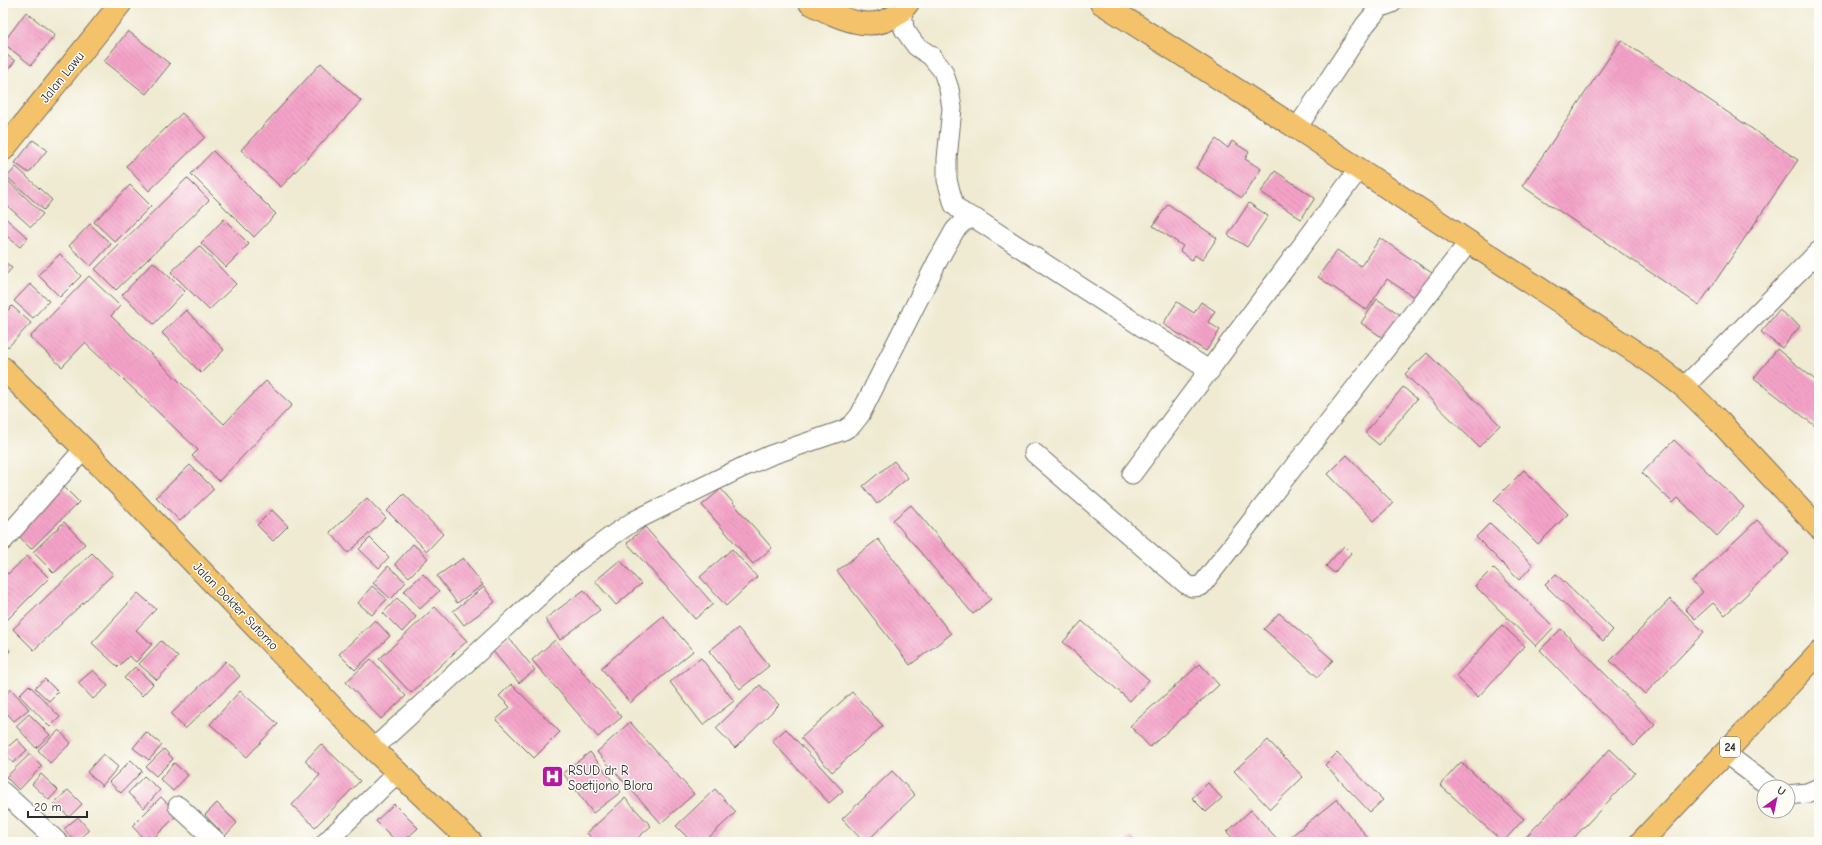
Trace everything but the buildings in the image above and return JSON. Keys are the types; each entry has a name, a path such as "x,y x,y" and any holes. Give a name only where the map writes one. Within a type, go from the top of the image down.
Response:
{"main road":[{"name":"Jalan Lawu","path":"3,150 120,3"},
{"path":"810,3 857,23 874,24 887,20 905,7"},
{"path":"1101,3 1297,128 1468,243 1655,365 1684,387 1719,421 1819,528"},
{"name":"Jalan Dokter Sutomo","path":"3,368 84,449 373,749 398,772 428,804 471,842"},
{"name":"24","path":"1647,840 1725,753 1819,653"}],"street":[{"path":"1297,128 1365,25 1378,8 1392,3"},
{"path":"905,7 904,29 916,46 931,56 943,71 948,88 952,108 947,159 947,180 954,205 963,213 976,219 1210,371"},
{"path":"1132,474 1359,169"},
{"path":"373,749 575,563 618,531 634,521 741,468 770,455 844,430 852,425 860,415 937,262 955,230 963,222 970,219 976,219"},
{"path":"1034,453 1186,584 1192,587 1201,586 1468,243"},
{"path":"1684,387 1819,251"},
{"path":"3,541 84,449"},
{"path":"1725,753 1759,779"},
{"path":"326,842 398,772"},
{"path":"1796,794 1807,793 1819,788"},
{"path":"3,792 58,842"},
{"path":"178,806 217,842"}],"place":[{"name":"RSUD dr R Soetijono Blora","path":"553,777"}]}
